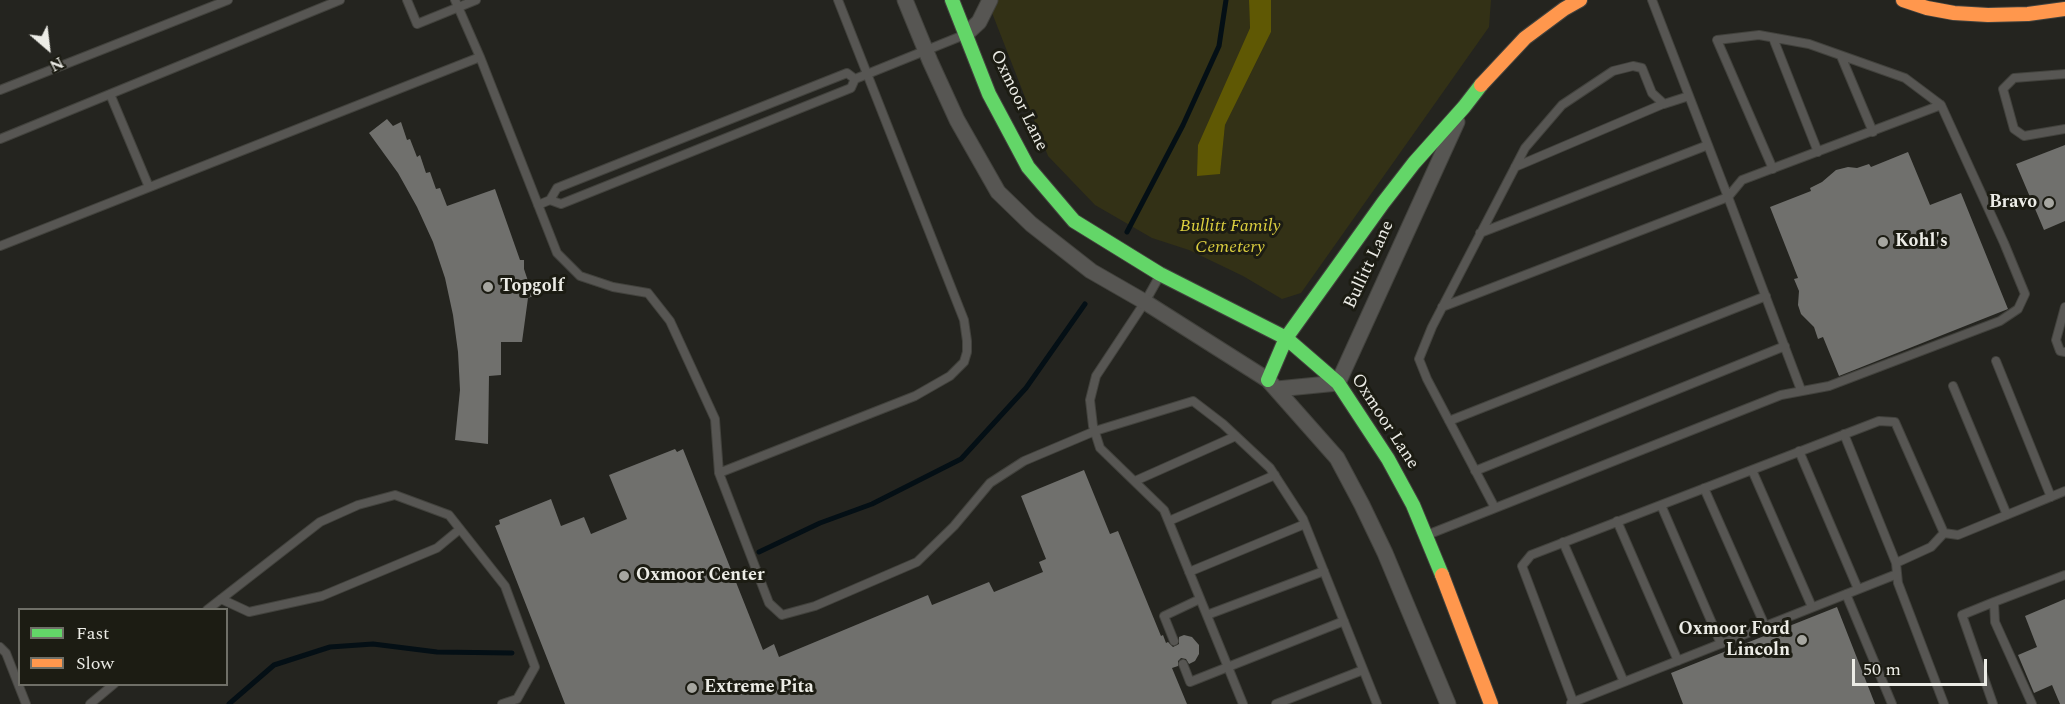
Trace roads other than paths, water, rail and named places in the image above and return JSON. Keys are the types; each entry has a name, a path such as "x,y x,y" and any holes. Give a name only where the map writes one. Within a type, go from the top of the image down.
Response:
{"street":[{"path":"905,0 962,130 998,192 1031,224 1091,271 1145,302 1272,385 1336,458 1385,553 1448,704"},
{"name":"Oxmoor Lane","path":"952,0 989,94 1028,167 1074,221 1160,274 1286,338 1338,383 1388,459 1413,506 1491,704"},
{"path":"966,34 979,22 990,0"},
{"name":"Bullitt Lane","path":"1272,385 1286,338 1383,202 1485,79 1525,38 1580,0"},
{"path":"1903,0 1927,8 1954,13 1988,15 2028,14 2065,9"},
{"name":"Bullitt Lane","path":"1338,383 1464,106"},
{"path":"1272,385 1338,383"}],"lane":[{"path":"0,90 228,0"},
{"path":"0,138 340,0"},
{"path":"407,0 417,24 456,3 476,0"},
{"path":"718,473 915,396 950,376 964,362 967,340 964,320 838,0"},
{"path":"1652,0 1801,390"},
{"path":"456,3 480,57 557,253 580,276 613,287 648,293 669,321 715,419 718,473 769,603 782,615 815,606 917,562 954,526 990,483 1024,461 1095,431 1194,401 1270,468 1305,524 1377,704"},
{"path":"550,200 561,204 572,200 851,88 855,79 966,34"},
{"path":"1426,536 1781,395 1829,386 2000,321 2018,309 2025,294 1941,105 1905,78 1809,44 1759,35 1717,40 1773,169"},
{"path":"1773,38 1818,152"},
{"path":"1841,56 1873,132"},
{"path":"0,246 480,57"},
{"path":"1495,508 1427,379 1419,359 1442,307 1525,148 1562,105 1613,71 1633,66 1642,68 1652,93 1663,104"},
{"path":"538,205 550,200 557,188 847,73 855,79"},
{"path":"2065,74 2014,78 2002,89 2014,129 2024,136 2065,129"},
{"path":"110,94 149,187"},
{"path":"1515,167 1663,104 1689,96"},
{"path":"1442,307 1728,198 1742,180 1941,105"},
{"path":"1480,233 1708,145"},
{"path":"1160,274 1145,302 1096,376 1090,400 1095,431 1100,448 1164,510 1243,704"},
{"path":"1449,421 1766,296"},
{"path":"2065,307 2056,340 2060,351 2065,352"},
{"path":"1475,471 1785,346"},
{"path":"1996,361 2051,497"},
{"path":"1953,386 2007,515"},
{"path":"1897,574 1573,703 1522,566 1531,555 1563,542 1879,421 1895,422 1944,533"},
{"path":"1844,434 1896,563 1898,583 1944,704"},
{"path":"1135,481 1236,436"},
{"path":"1799,452 1858,589"},
{"path":"1752,470 1812,607"},
{"path":"1169,520 1275,475"},
{"path":"1704,488 1765,626"},
{"path":"1944,533 1958,535 2065,491"},
{"path":"208,608 320,522 358,505 395,495 449,515 505,586 535,668 517,699 502,704"},
{"path":"1661,505 1721,644"},
{"path":"1617,522 1678,661"},
{"path":"1190,572 1305,524"},
{"path":"221,599 249,612 322,596 437,548 460,529"},
{"path":"1896,563 1930,547 1944,533"},
{"path":"1563,542 1624,682"},
{"path":"1207,615 1324,572"},
{"path":"1993,704 1962,615 2065,574"},
{"path":"1846,594 1892,704"},
{"path":"1174,640 1164,616 1200,599"},
{"path":"1994,602 1995,622 2032,704"},
{"path":"1183,664 1190,682 1344,621"},
{"path":"0,647 6,652 18,683"},
{"path":"1276,704 1363,669"},
{"path":"19,686 26,704"},
{"path":"90,704 112,686"}],"waterway":[{"path":"1127,232 1183,125 1219,46 1226,0"},
{"path":"759,552 820,523 872,504 961,459 1026,388 1085,304"},
{"path":"229,704 274,665 330,647 373,644 437,652 512,653"}],"place":[{"name":"Bravo","path":"2049,203"},
{"name":"Kohl's","path":"1883,242"},
{"name":"Topgolf","path":"488,287"},
{"name":"Oxmoor Center","path":"624,576"},
{"name":"Oxmoor Ford Lincoln","path":"1802,640"},
{"name":"Extreme Pita","path":"692,688"}],"park label":[{"name":"Bullitt Family Cemetery","path":"1230,237"}]}
